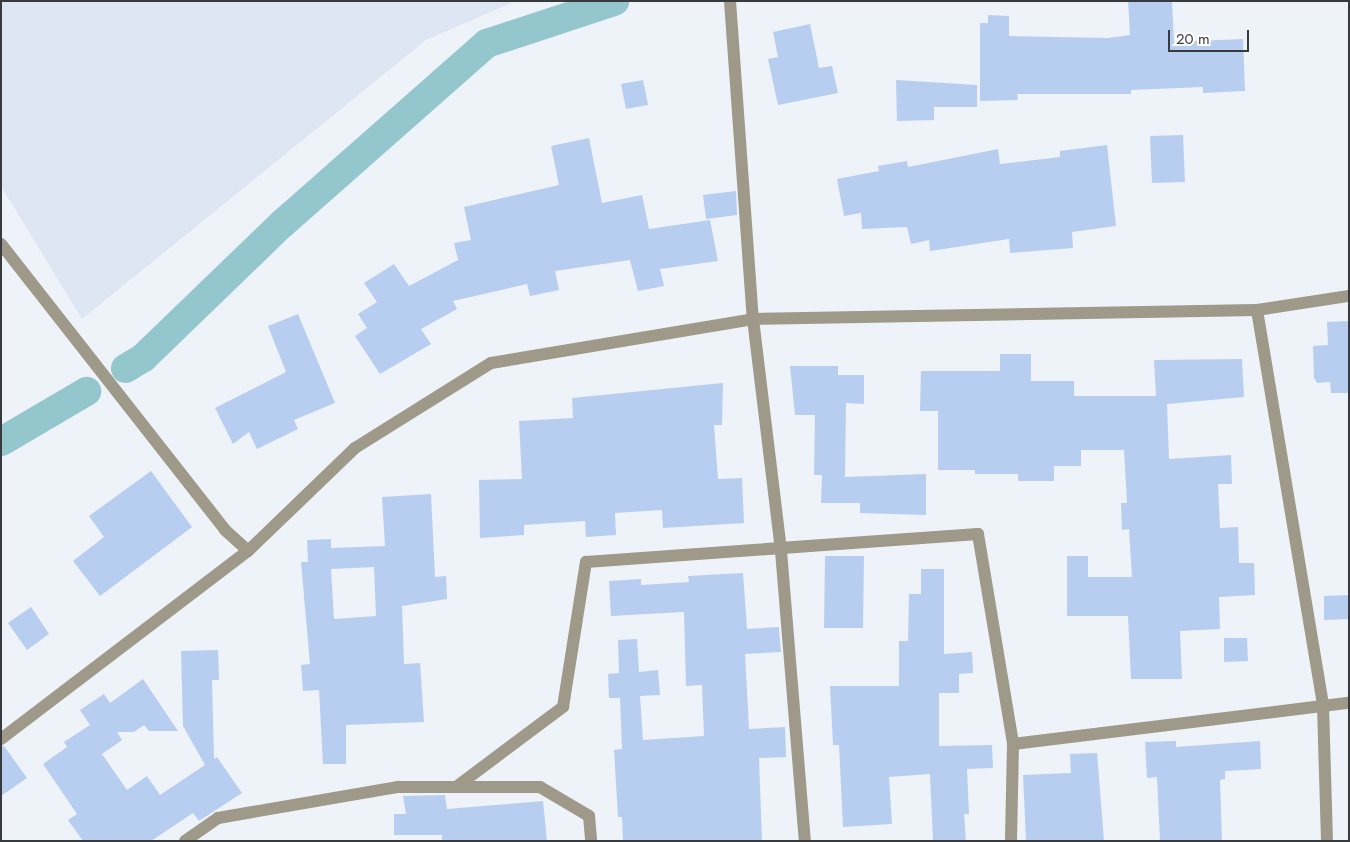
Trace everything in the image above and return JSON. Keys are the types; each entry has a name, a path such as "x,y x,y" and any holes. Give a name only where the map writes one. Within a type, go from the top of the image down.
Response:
{"street":[{"path":"730,1 753,319 781,551 805,841"},
{"path":"1,244 225,530 248,552"},
{"path":"1,739 248,552 355,448 491,363 753,319 1257,310 1349,296"},
{"path":"1257,310 1323,706 1327,841"},
{"path":"456,787 564,707 586,562 781,551 978,534 1013,744 1011,841"},
{"path":"1013,744 1349,703"},
{"path":"185,841 218,818 398,787 540,787 589,816 591,841"}],"shaded area":[{"path":"1,1 516,1 426,40 82,319 1,186"}],"building":[{"path":"1128,1 1172,1 1174,42 1243,39 1245,91 1203,93 1203,87 1131,90 1131,94 1017,94 1018,100 980,101 980,23 988,23 988,15 1009,16 1009,36 1108,38 1130,35"},
{"path":"810,24 819,68 832,66 838,93 778,105 768,59 778,57 773,32"},
{"path":"643,80 648,105 626,109 621,84"},
{"path":"896,80 977,85 977,107 934,107 934,120 897,121"},
{"path":"1183,135 1185,182 1152,183 1150,136"},
{"path":"589,138 602,203 642,195 649,229 710,220 718,261 660,269 664,286 638,291 630,260 555,271 559,290 530,296 527,284 453,301 457,309 421,329 431,344 380,374 355,336 367,328 358,314 377,302 364,283 394,264 409,286 458,260 454,243 471,240 464,207 559,185 551,146"},
{"path":"1107,145 1116,226 1072,232 1073,248 1010,253 1009,239 930,251 929,240 911,244 907,227 862,229 861,213 844,216 837,179 879,171 878,166 907,161 908,167 998,149 1000,164 1060,157 1060,151"},
{"path":"736,191 737,215 706,219 703,195"},
{"path":"298,314 335,403 294,420 298,429 257,449 249,432 233,444 215,408 286,372 268,326"},
{"path":"1349,321 1349,393 1331,393 1330,382 1317,383 1314,378 1313,346 1328,345 1327,322"},
{"path":"1000,354 1031,354 1031,381 1074,381 1074,396 1156,396 1154,360 1242,359 1244,397 1167,404 1169,459 1231,455 1232,484 1218,484 1220,528 1238,527 1239,563 1254,563 1255,595 1219,597 1220,629 1180,631 1182,679 1131,679 1128,616 1067,616 1067,556 1088,556 1088,577 1132,577 1129,529 1122,530 1121,503 1127,503 1124,450 1081,450 1081,466 1054,466 1054,481 1018,481 1018,474 975,474 975,470 938,470 938,411 920,411 921,371 1000,371"},
{"path":"790,366 838,366 838,375 864,375 864,404 846,403 845,477 926,474 926,515 860,513 860,503 821,503 822,475 814,475 815,415 795,415"},
{"path":"723,383 722,425 714,425 718,479 742,478 744,523 663,528 662,510 615,513 616,535 586,537 585,521 524,525 524,535 480,538 479,480 522,479 519,421 573,418 572,398"},
{"path":"151,471 192,527 100,596 73,561 104,537 89,516"},
{"path":"431,494 435,577 446,576 447,599 402,606 404,664 420,663 424,722 346,725 346,764 323,764 319,690 303,691 301,665 310,664 301,562 308,562 307,540 331,539 331,548 385,546 382,497","holes":["374,567 376,616 334,619 331,569"]},
{"path":"825,556 864,556 863,628 824,628"},
{"path":"921,569 944,569 944,654 972,652 973,673 959,674 959,693 939,693 939,746 992,745 993,768 967,769 969,814 964,814 966,841 933,841 930,774 889,777 892,824 843,827 839,745 833,745 830,686 899,686 899,641 908,641 909,594 921,594"},
{"path":"743,573 747,629 779,627 781,652 745,654 749,729 785,727 786,757 759,758 762,841 623,841 622,817 618,817 614,750 622,749 620,698 609,698 608,674 619,673 618,640 637,639 639,672 658,670 660,695 640,696 643,740 704,736 702,685 686,686 684,612 611,616 609,581 641,579 641,585 689,582 688,576"},
{"path":"1349,595 1349,619 1324,620 1324,596"},
{"path":"31,607 49,634 27,650 8,623"},
{"path":"1224,638 1247,638 1248,661 1224,662"},
{"path":"218,650 219,680 212,680 214,759 217,757 242,793 199,821 193,813 151,841 83,841 68,820 77,814 43,764 67,747 64,742 90,725 80,710 104,694 110,703 143,679 178,731 149,731 144,725 134,732 117,732 122,740 102,754 127,790 147,776 160,795 205,765 183,726 181,651"},
{"path":"1176,741 1176,747 1260,741 1261,769 1225,771 1225,779 1220,780 1222,841 1160,841 1157,777 1147,778 1145,742"},
{"path":"4,746 27,778 1,796 1,747"},
{"path":"1097,753 1104,841 1026,841 1023,775 1071,773 1070,754"},
{"path":"445,795 447,809 543,801 547,841 442,841 442,835 394,835 394,814 406,814 403,796"}],"waterway":[{"path":"125,368 143,357 282,223 486,43 614,1"},
{"path":"1,441 86,391"}]}
